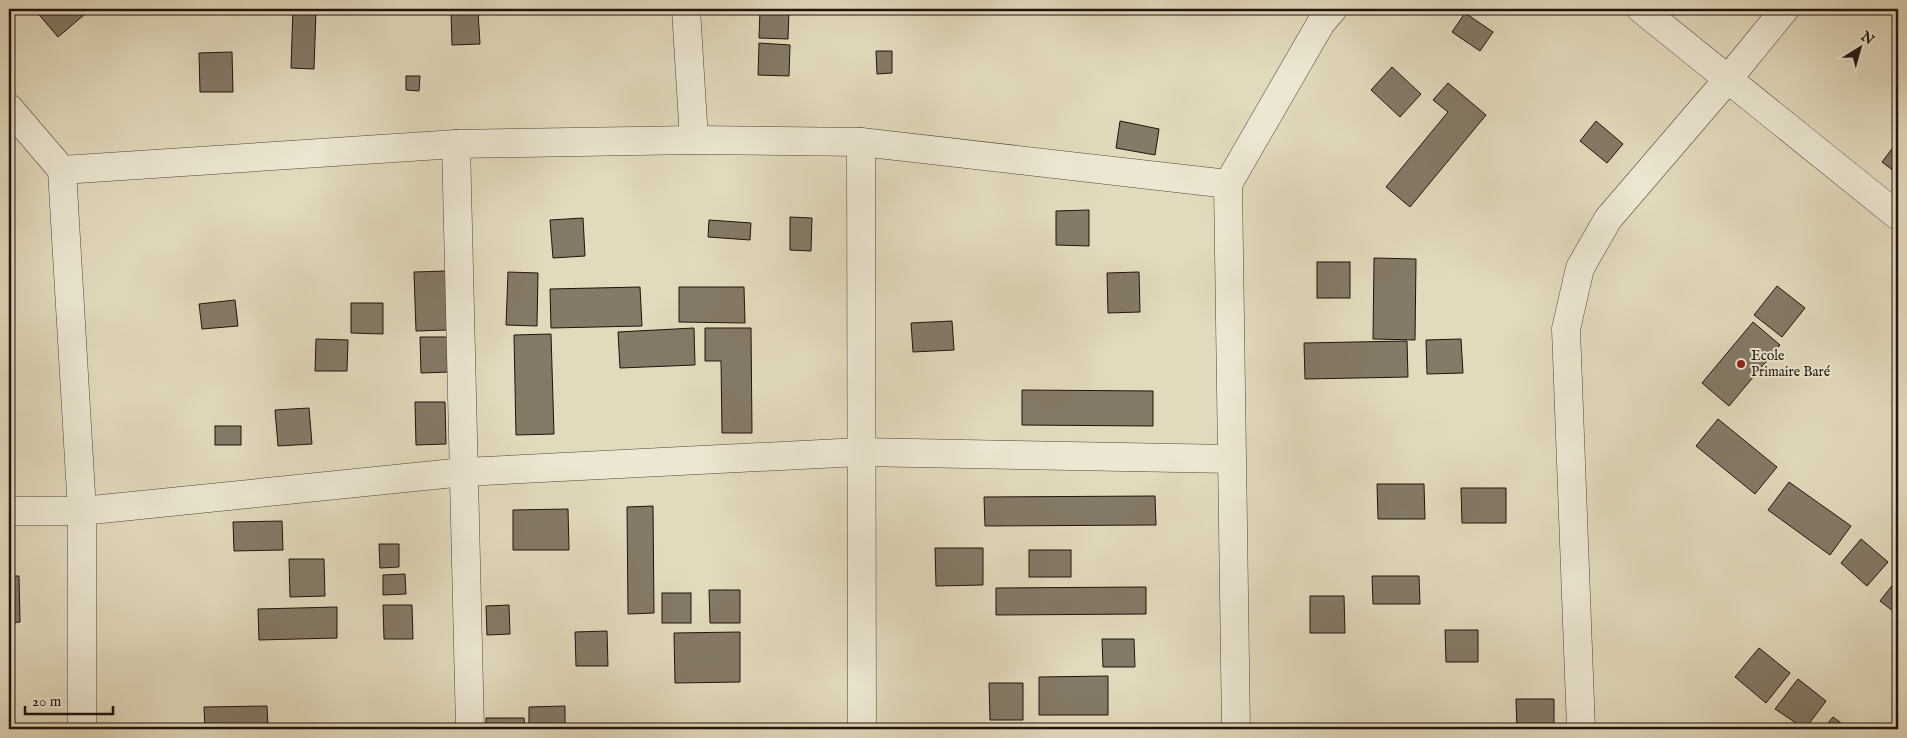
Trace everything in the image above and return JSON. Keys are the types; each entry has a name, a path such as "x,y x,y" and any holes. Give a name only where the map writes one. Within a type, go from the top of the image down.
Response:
{"street":[{"path":"686,9 694,140"},
{"path":"1236,729 1228,184 1321,23 1333,9"},
{"path":"1641,9 1898,216"},
{"path":"1581,729 1566,329 1580,268 1608,218 1728,79 1785,9"},
{"path":"9,108 62,170 82,511 82,729"},
{"path":"62,170 456,144 694,140 861,142 1228,184"},
{"path":"861,142 860,452 862,729"},
{"path":"456,144 470,729"},
{"path":"9,512 82,511 464,472 860,452 1231,459"}],"building":[{"path":"91,9 58,37 35,10"},
{"path":"293,9 316,9 314,69 291,68"},
{"path":"760,9 789,9 788,39 759,38"},
{"path":"478,12 480,44 452,45 451,13"},
{"path":"1465,13 1493,32 1480,51 1452,32"},
{"path":"759,43 790,45 789,76 758,75"},
{"path":"876,51 892,51 892,73 877,74"},
{"path":"232,52 233,92 200,92 199,53"},
{"path":"1392,67 1421,94 1400,117 1371,90"},
{"path":"406,76 420,76 419,91 406,90"},
{"path":"1448,83 1486,115 1410,207 1386,187 1448,112 1433,100"},
{"path":"1120,121 1159,129 1155,155 1116,148"},
{"path":"1596,121 1623,144 1607,163 1580,141"},
{"path":"1898,141 1898,174 1882,162"},
{"path":"1089,210 1089,246 1056,245 1056,211"},
{"path":"790,217 812,218 811,251 790,250"},
{"path":"583,218 585,256 553,258 550,220"},
{"path":"709,220 751,223 750,240 708,237"},
{"path":"1374,258 1416,259 1415,340 1373,339"},
{"path":"1317,262 1350,262 1350,298 1317,298"},
{"path":"446,271 448,330 416,331 414,272"},
{"path":"508,272 538,273 537,326 506,325"},
{"path":"1139,272 1140,312 1108,313 1107,273"},
{"path":"1777,286 1805,308 1782,337 1754,315"},
{"path":"640,287 642,326 551,328 550,289"},
{"path":"679,287 744,287 745,323 679,322"},
{"path":"235,300 238,326 202,329 199,304"},
{"path":"351,303 383,303 383,334 351,333"},
{"path":"952,321 954,350 913,352 911,323"},
{"name":"Ecole Primaire Baré","path":"1753,322 1780,345 1729,406 1702,383"},
{"path":"694,328 695,365 620,368 618,332"},
{"path":"705,328 751,328 752,433 722,433 721,361 705,361"},
{"path":"551,334 554,434 516,435 514,335"},
{"path":"420,337 449,337 450,372 421,373"},
{"path":"316,339 348,340 347,371 315,371"},
{"path":"1461,339 1463,373 1427,374 1426,340"},
{"path":"1407,341 1408,377 1305,379 1304,343"},
{"path":"1022,390 1153,391 1153,426 1022,425"},
{"path":"415,402 445,402 446,444 416,445"},
{"path":"309,408 312,444 278,446 275,410"},
{"path":"1718,419 1777,467 1755,494 1696,446"},
{"path":"215,426 241,426 241,445 215,445"},
{"path":"1789,482 1851,526 1830,555 1768,510"},
{"path":"1377,484 1424,484 1425,519 1378,519"},
{"path":"1461,488 1506,488 1506,523 1462,523"},
{"path":"1155,496 1156,525 985,526 984,497"},
{"path":"653,506 654,613 628,614 627,507"},
{"path":"568,509 569,550 513,550 513,510"},
{"path":"282,521 283,550 234,551 233,522"},
{"path":"1861,539 1888,562 1867,586 1841,563"},
{"path":"379,544 399,544 399,567 380,568"},
{"path":"935,548 983,548 983,585 936,586"},
{"path":"1029,550 1071,550 1071,577 1029,577"},
{"path":"289,559 324,559 325,596 290,597"},
{"path":"405,574 406,594 383,595 383,575"},
{"path":"9,576 19,576 20,622 9,623"},
{"path":"1372,576 1419,576 1420,604 1373,604"},
{"path":"1898,578 1898,615 1880,601"},
{"path":"1146,587 1146,614 996,615 996,588"},
{"path":"709,590 740,590 740,623 710,623"},
{"path":"662,593 691,593 691,623 662,623"},
{"path":"1310,596 1344,596 1345,633 1310,633"},
{"path":"383,605 412,605 413,639 384,639"},
{"path":"509,605 510,634 487,635 486,606"},
{"path":"337,607 337,638 259,640 258,609"},
{"path":"1445,630 1478,630 1478,662 1446,662"},
{"path":"607,631 608,666 576,666 575,632"},
{"path":"740,632 740,682 675,683 674,633"},
{"path":"1102,639 1134,639 1135,667 1103,667"},
{"path":"1759,648 1790,673 1766,703 1735,677"},
{"path":"1108,676 1108,715 1039,715 1039,677"},
{"path":"1798,679 1826,701 1805,729 1775,709"},
{"path":"989,683 1023,683 1023,720 990,720"},
{"path":"1516,699 1554,699 1554,729 1517,729"},
{"path":"267,706 268,729 205,729 204,707"},
{"path":"565,706 565,729 529,729 529,707"},
{"path":"1833,717 1849,729 1823,729"},
{"path":"486,718 524,718 525,729 486,729"}],"place":[{"name":"Ecole Primaire Baré","path":"1741,364"}]}
